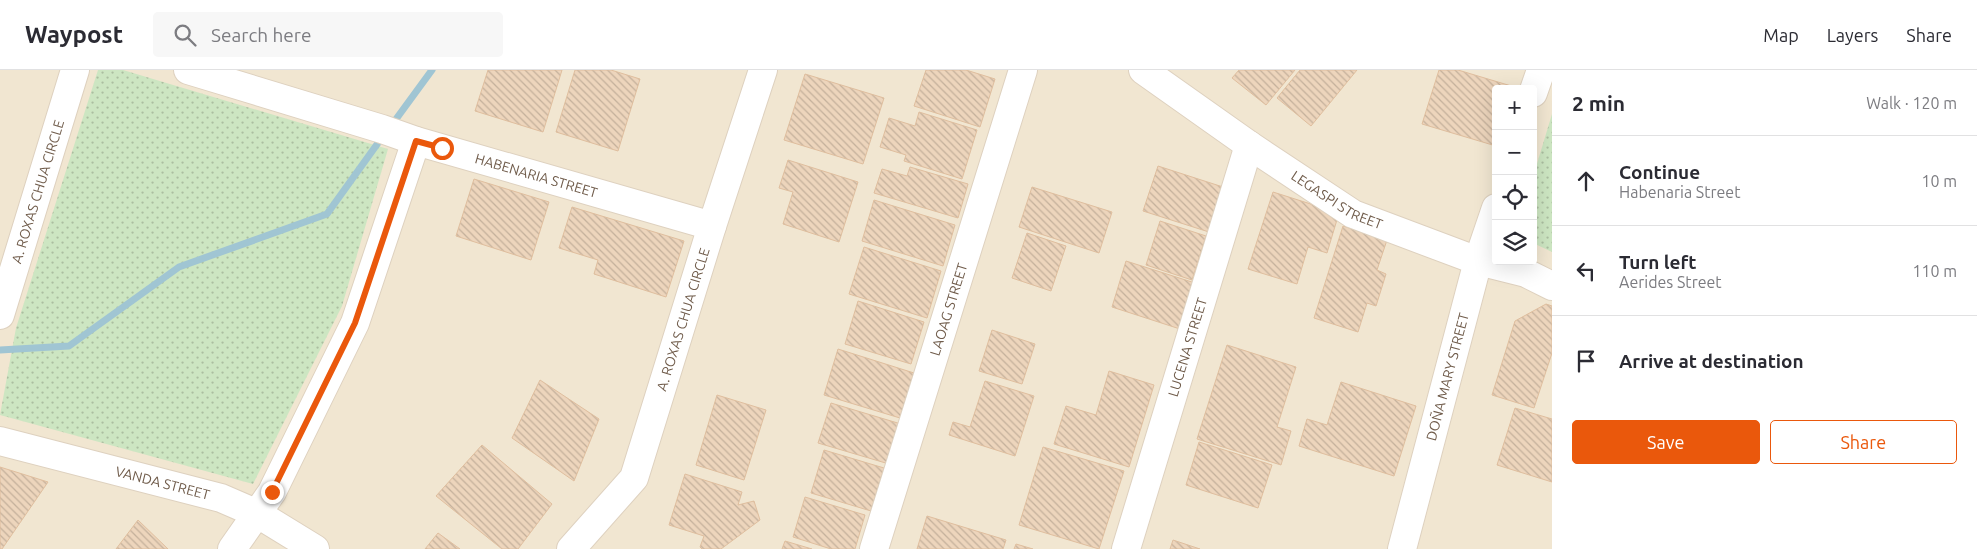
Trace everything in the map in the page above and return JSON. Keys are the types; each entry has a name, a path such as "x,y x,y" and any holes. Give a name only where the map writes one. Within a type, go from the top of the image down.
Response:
{"street":[{"name":"A. ROXAS CHUA CIRCLE","path":"0,315 75,70"},
{"name":"HABENARIA STREET","path":"188,70 397,134 712,226"},
{"name":"A. ROXAS CHUA CIRCLE","path":"571,549 634,478 712,226 763,70"},
{"name":"LAOAG STREET","path":"874,549 1023,70"},
{"name":"LEGASPI STREET","path":"1143,70 1249,145 1353,214 1478,261 1526,273 1552,286"},
{"path":"1536,85 1541,70"},
{"path":"232,549 272,492 355,323 397,134"},
{"name":"LUCENA STREET","path":"1126,549 1249,145"},
{"name":"DOÑA MARY STREET","path":"1410,546 1478,261 1492,220"},
{"name":"VANDA STREET","path":"0,441 221,498 258,514 315,549"}],"shaded area":[{"path":"0,70 1552,70 1552,549 0,549"}],"green space":[{"path":"98,70 123,70 388,149 342,306 253,484 0,415 16,328"},
{"path":"1552,114 1552,252 1537,245 1537,164"}],"building":[{"path":"488,70 562,70 543,132 475,111"},
{"path":"575,70 611,70 640,79 618,151 556,132"},
{"path":"926,70 966,70 995,79 980,127 914,106"},
{"path":"1239,70 1295,70 1266,105 1232,78"},
{"path":"1300,70 1357,70 1311,126 1277,98"},
{"path":"1439,70 1458,70 1508,85 1492,85 1492,145 1422,124"},
{"path":"805,74 884,98 863,164 784,140"},
{"path":"919,112 977,130 962,179 904,161 906,155 880,147 889,118 915,126"},
{"path":"788,160 858,182 839,242 783,224 793,192 779,188"},
{"path":"1158,166 1223,187 1209,232 1143,211"},
{"path":"910,167 968,184 958,218 874,193 882,169 907,176"},
{"path":"474,179 549,202 531,260 456,236"},
{"path":"1032,187 1112,212 1099,253 1019,227"},
{"path":"1273,192 1339,213 1327,253 1308,247 1297,284 1248,269"},
{"path":"874,200 955,225 943,266 862,241"},
{"path":"572,207 684,241 666,297 594,274 598,260 559,248"},
{"path":"1160,221 1206,236 1192,280 1146,265"},
{"path":"1343,226 1387,240 1377,270 1386,274 1376,306 1367,303 1358,332 1314,318"},
{"path":"1027,233 1066,246 1051,291 1012,278"},
{"path":"864,247 941,271 927,318 849,294"},
{"path":"1126,261 1195,283 1180,329 1112,307"},
{"path":"858,301 924,322 911,364 845,344"},
{"path":"1546,304 1552,306 1552,353 1534,408 1492,395 1515,321"},
{"path":"992,330 1035,344 1022,384 979,371"},
{"path":"1227,345 1296,367 1277,427 1291,431 1281,465 1197,439"},
{"path":"838,349 914,373 900,418 824,395"},
{"path":"1109,371 1154,385 1129,467 1054,444 1066,406 1096,415"},
{"path":"540,380 599,419 574,481 512,438"},
{"path":"985,381 1034,396 1015,456 949,435 953,422 970,427"},
{"path":"1341,382 1416,406 1394,476 1299,446 1307,419 1327,425"},
{"path":"717,395 766,410 744,480 696,465"},
{"path":"831,403 901,424 889,464 818,443"},
{"path":"1515,408 1552,419 1552,482 1497,465"},
{"path":"1199,442 1272,465 1258,508 1186,485"},
{"path":"482,445 552,504 518,549 502,549 436,496"},
{"path":"1043,447 1124,471 1099,549 1019,525"},
{"path":"824,450 884,468 871,511 811,493"},
{"path":"0,467 48,482 2,549 0,549"},
{"path":"685,474 742,492 738,505 754,501 760,520 721,549 702,549 700,547 704,536 669,525"},
{"path":"805,497 865,515 855,549 831,549 793,537"},
{"path":"927,516 1006,540 1003,549 917,549"},
{"path":"138,520 168,549 116,549"},
{"path":"438,533 460,549 425,549"},
{"path":"1173,540 1200,549 1170,549"},
{"path":"785,541 812,549 782,549"},
{"path":"1016,544 1033,549 1014,549"}],"waterway":[{"path":"391,126 432,70"},
{"path":"0,350 69,346 179,267 327,214 383,136"}],"route":[{"path":"272,492 355,323 416,141 442,148"}]}
